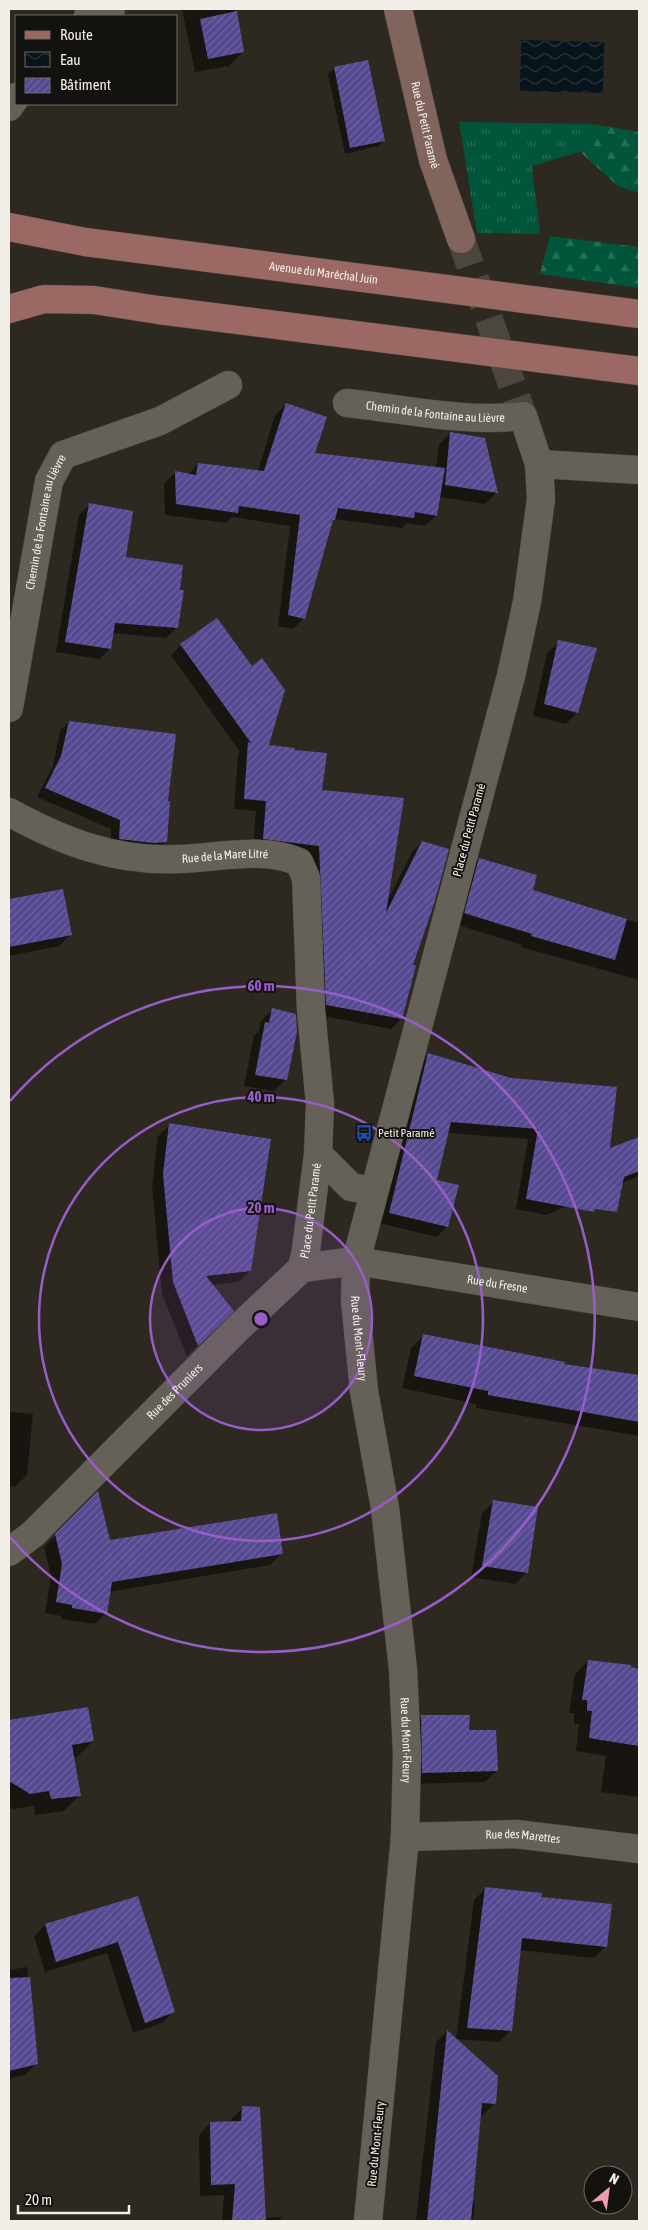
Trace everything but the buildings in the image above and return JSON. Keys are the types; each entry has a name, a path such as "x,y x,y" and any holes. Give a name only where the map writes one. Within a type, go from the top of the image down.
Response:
{"main road":[{"name":"Avenue du Maréchal Juin","path":"9,227 85,242 639,314"},
{"path":"9,309 44,299 94,300 158,310 639,371"}],"street":[{"path":"91,15 111,9"},
{"name":"Rue du Petit Paramé","path":"398,9 433,160 461,239"},
{"name":"Chemin de la Fontaine au Lièvre","path":"9,708 49,481 63,456 160,421 228,385"},
{"name":"Chemin de la Fontaine au Lièvre","path":"346,403 477,418 523,416 539,464"},
{"path":"539,464 639,470"},
{"name":"Place du Petit Paramé","path":"356,1261 511,676 527,602 541,499 539,464"},
{"name":"Rue de la Mare Litré","path":"9,812 37,828 99,852 135,859 179,860 235,854 284,856 299,862 306,878 311,1010"},
{"name":"Place du Petit Paramé","path":"302,1268 318,1154 320,1104 311,1010"},
{"name":"Place du Petit Paramé","path":"318,1154 351,1187 373,1192"},
{"path":"302,1268 356,1261"},
{"name":"Rue du Fresne","path":"356,1261 639,1307"},
{"name":"Rue du Mont-Fleury","path":"356,1261 355,1300 364,1390 385,1508 403,1669 407,1754 405,1837 368,2221"},
{"name":"Rue des Pruniers","path":"9,1552 32,1534 237,1329 302,1268"},
{"name":"Rue des Marettes","path":"405,1837 516,1834 639,1849"}],"green space":[{"path":"459,122 593,124 580,152 532,166 540,234 477,233"},
{"path":"593,124 639,132 639,193 618,186 580,152"},
{"path":"550,236 639,247 639,288 540,274"}],"water":[{"path":"521,40 604,42 603,93 520,91"}],"tunnel":[{"path":"461,239 523,416"}],"place":[{"name":"Petit Paramé","path":"364,1133"}]}
